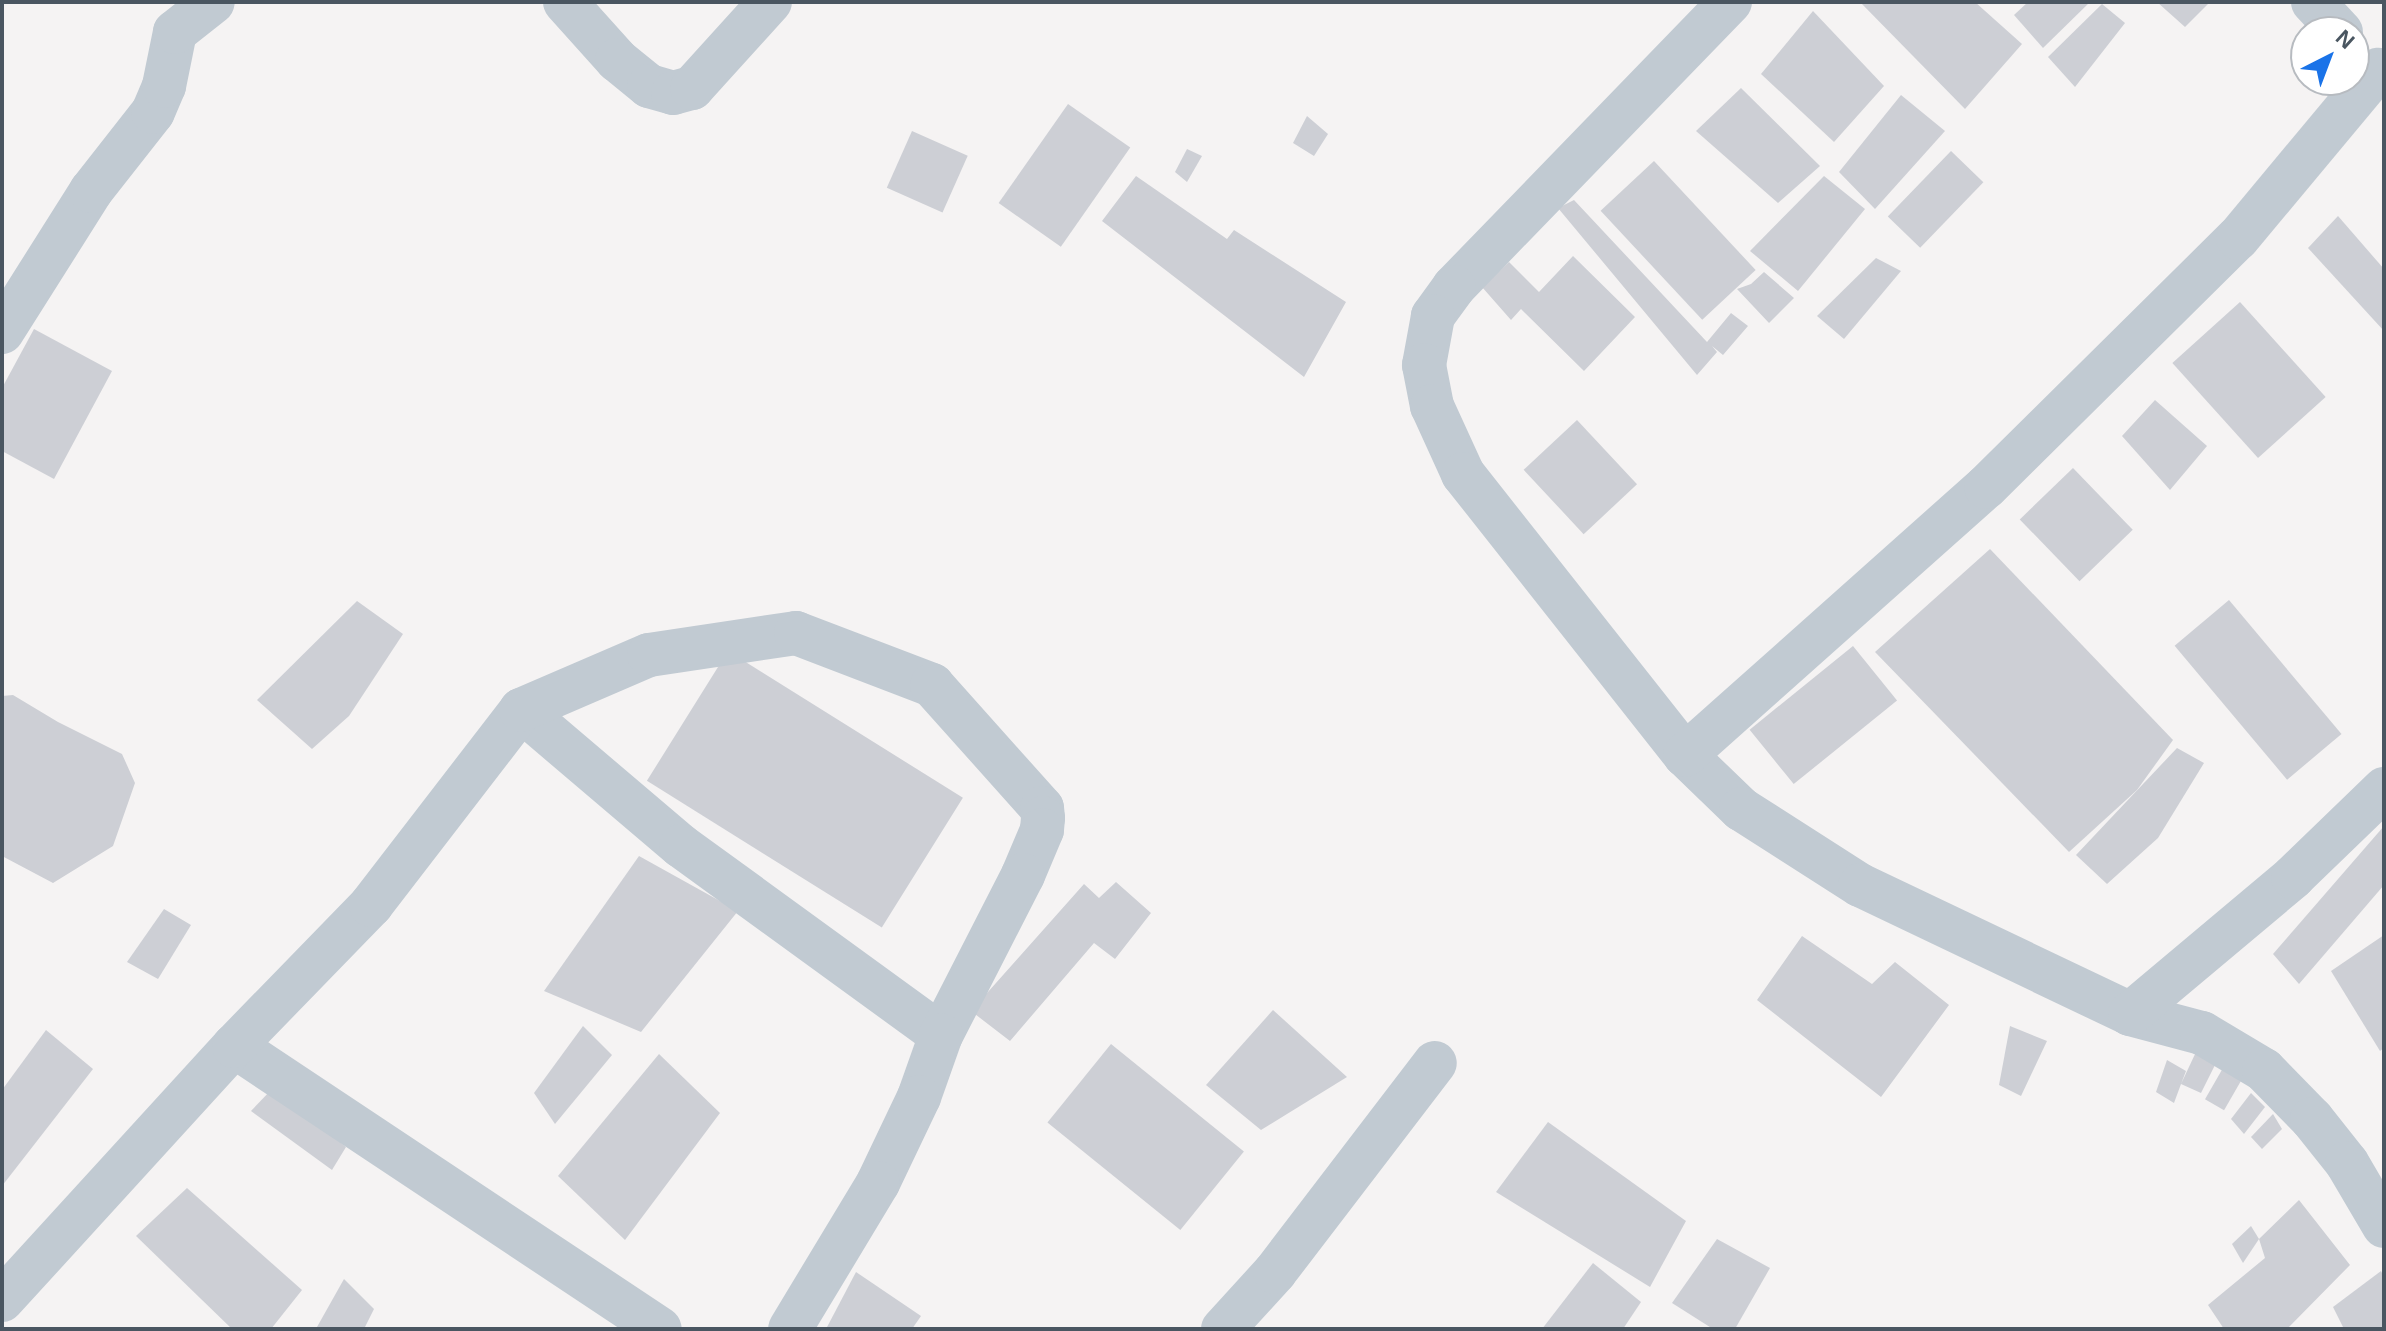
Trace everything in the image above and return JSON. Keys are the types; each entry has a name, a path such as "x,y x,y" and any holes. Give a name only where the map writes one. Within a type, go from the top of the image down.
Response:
{"street":[{"path":"2,332 91,191 153,112 164,86 175,32 213,2"},
{"path":"565,2 617,60 649,86 673,93 692,88 770,2"},
{"path":"1730,2 1454,287 1433,316 1424,365 1432,406 1463,474 1685,755 1741,809 1860,885 2130,1014 2202,1033 2264,1070 2312,1119 2347,1163 2384,1226"},
{"path":"1685,755 1986,487 2238,238 2372,63"},
{"path":"2,1300 234,1046 371,905 521,710 649,655 796,633 932,685 1042,808 1043,818 1042,830 1023,875 941,1035 919,1097 878,1183 790,1329"},
{"path":"521,710 681,846 941,1035"},
{"path":"2130,1014 2293,877 2384,789"},
{"path":"234,1046 660,1329"},
{"path":"1223,1329 1275,1272 1435,1063"}],"building":[{"path":"1860,2 1975,2 2022,44 1965,109"},
{"path":"2028,2 2090,2 2043,48 2014,15"},
{"path":"2157,2 2210,2 2185,27"},
{"path":"2102,4 2125,23 2075,87 2048,57"},
{"path":"1813,11 1884,86 1834,142 1761,74"},
{"path":"1741,88 1820,166 1778,203 1696,131"},
{"path":"1901,95 1945,131 1875,209 1839,172"},
{"path":"1068,104 1130,148 1061,247 999,203"},
{"path":"1307,116 1328,134 1314,156 1293,143"},
{"path":"912,131 968,156 943,212 887,188"},
{"path":"1187,149 1202,156 1187,182 1175,172"},
{"path":"1951,151 1983,182 1920,248 1888,216"},
{"path":"1654,161 1756,270 1702,320 1601,211"},
{"path":"1136,176 1227,239 1234,230 1346,302 1304,377 1102,221"},
{"path":"1824,176 1865,209 1798,291 1750,251"},
{"path":"1574,200 1707,342 1731,313 1748,326 1723,355 1712,346 1717,352 1697,375 1558,208"},
{"path":"2338,216 2384,269 2384,331 2308,248"},
{"path":"1573,256 1635,317 1584,371 1521,309 1511,320 1482,287 1509,262 1539,292"},
{"path":"1876,258 1901,271 1844,339 1817,316"},
{"path":"1764,272 1794,298 1769,323 1737,289 1751,284"},
{"path":"2240,302 2326,397 2258,458 2172,363"},
{"path":"34,329 112,371 54,479 2,451 2,388"},
{"path":"2155,400 2207,446 2170,490 2122,436"},
{"path":"1577,420 1637,484 1584,534 1524,470"},
{"path":"2073,468 2133,530 2080,581 2020,519"},
{"path":"1990,549 2173,740 2137,790 2069,852 1875,652"},
{"path":"2229,600 2341,734 2287,780 2175,646"},
{"path":"357,601 403,634 349,716 312,749 257,700"},
{"path":"1853,646 1897,700 1794,784 1750,730"},
{"path":"728,651 963,798 882,928 647,781"},
{"path":"13,695 122,754 135,783 113,846 53,883 2,856 2,696"},
{"path":"2177,748 2204,763 2158,838 2107,884 2076,855"},
{"path":"2384,826 2384,885 2299,984 2273,954"},
{"path":"639,856 738,911 641,1032 544,991"},
{"path":"1116,882 1151,913 1115,959 1094,943 1010,1041 971,1011 1084,884 1099,898"},
{"path":"164,909 191,925 158,979 127,962"},
{"path":"2384,935 2384,1048 2380,1051 2331,971"},
{"path":"1802,936 1872,984 1895,962 1949,1005 1881,1097 1757,1000"},
{"path":"1273,1010 1347,1077 1261,1130 1206,1085"},
{"path":"583,1026 612,1055 555,1124 534,1093"},
{"path":"2010,1026 2047,1041 2021,1096 1999,1085"},
{"path":"46,1030 93,1069 2,1186 2,1090"},
{"path":"1111,1044 1244,1152 1180,1230 1047,1122"},
{"path":"2196,1052 2216,1063 2201,1093 2181,1084"},
{"path":"659,1054 720,1113 625,1240 558,1176"},
{"path":"2167,1060 2186,1071 2174,1103 2156,1092"},
{"path":"2223,1068 2242,1079 2224,1110 2205,1099"},
{"path":"273,1088 346,1147 332,1170 251,1111"},
{"path":"2251,1093 2265,1107 2244,1134 2231,1119"},
{"path":"2273,1114 2282,1129 2262,1149 2251,1137"},
{"path":"1548,1122 1686,1221 1650,1287 1496,1192"},
{"path":"187,1188 302,1290 271,1329 232,1329 136,1236"},
{"path":"2299,1200 2350,1265 2287,1329 2224,1329 2208,1305 2265,1258 2259,1239"},
{"path":"2251,1226 2259,1239 2243,1263 2232,1244"},
{"path":"1717,1239 1770,1268 1735,1329 1713,1329 1672,1303"},
{"path":"1593,1263 1641,1302 1623,1329 1542,1329"},
{"path":"2381,1271 2384,1277 2384,1327 2344,1329 2333,1307"},
{"path":"856,1272 921,1316 912,1329 826,1329"},
{"path":"344,1279 374,1309 364,1329 320,1329 317,1327"}]}
